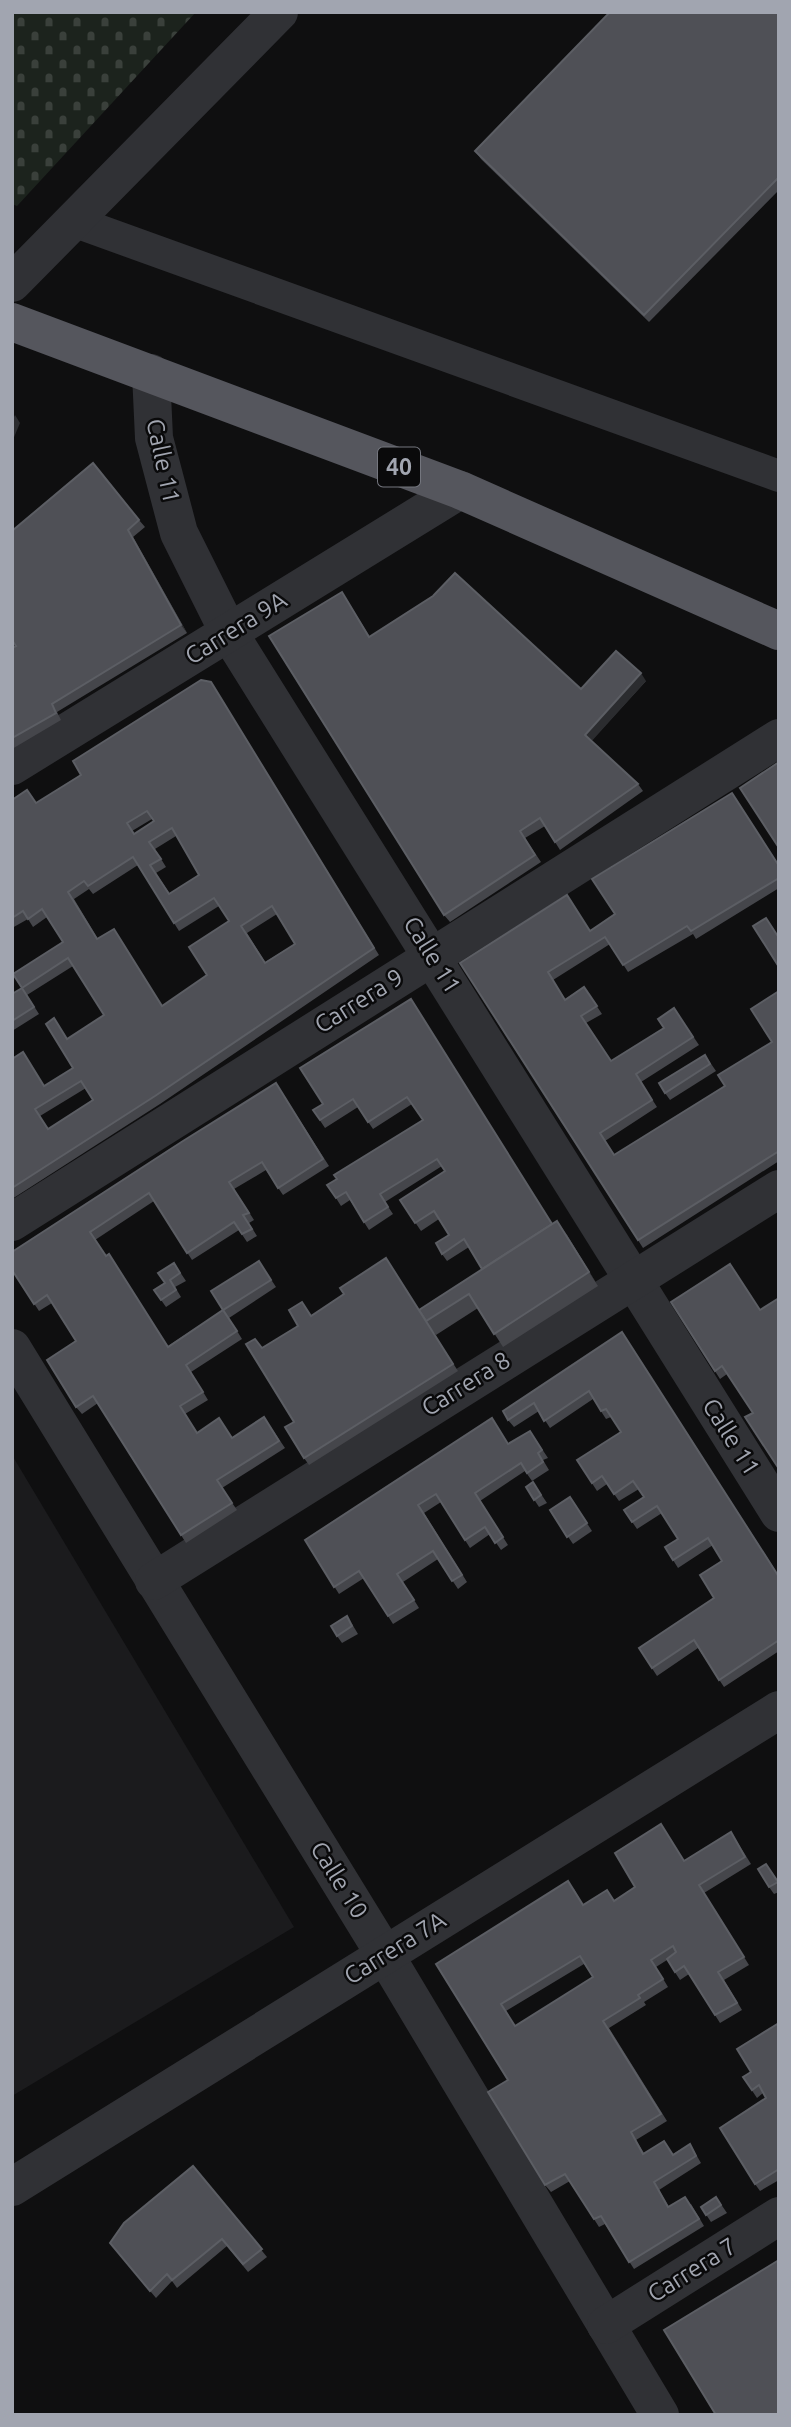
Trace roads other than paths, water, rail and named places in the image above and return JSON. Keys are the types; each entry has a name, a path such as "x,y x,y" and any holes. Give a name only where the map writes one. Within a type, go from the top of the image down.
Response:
{"highway":[{"name":"40","path":"12,322 460,490 779,631"}],"street":[{"path":"12,284 279,12"},
{"name":"Calle 11","path":"151,373 154,438 179,533 229,633 779,1513"},
{"name":"Carrera 9A","path":"12,766 460,490"},
{"name":"Carrera 9","path":"12,1222 779,738"},
{"name":"Carrera 8","path":"155,1581 779,1189"},
{"name":"Calle 10","path":"12,1348 385,1955 660,2415"},
{"name":"Carrera 7A","path":"12,2187 779,1710"},
{"name":"Carrera 7","path":"606,2325 779,2216"}],"lane":[{"path":"73,221 779,476"}]}
